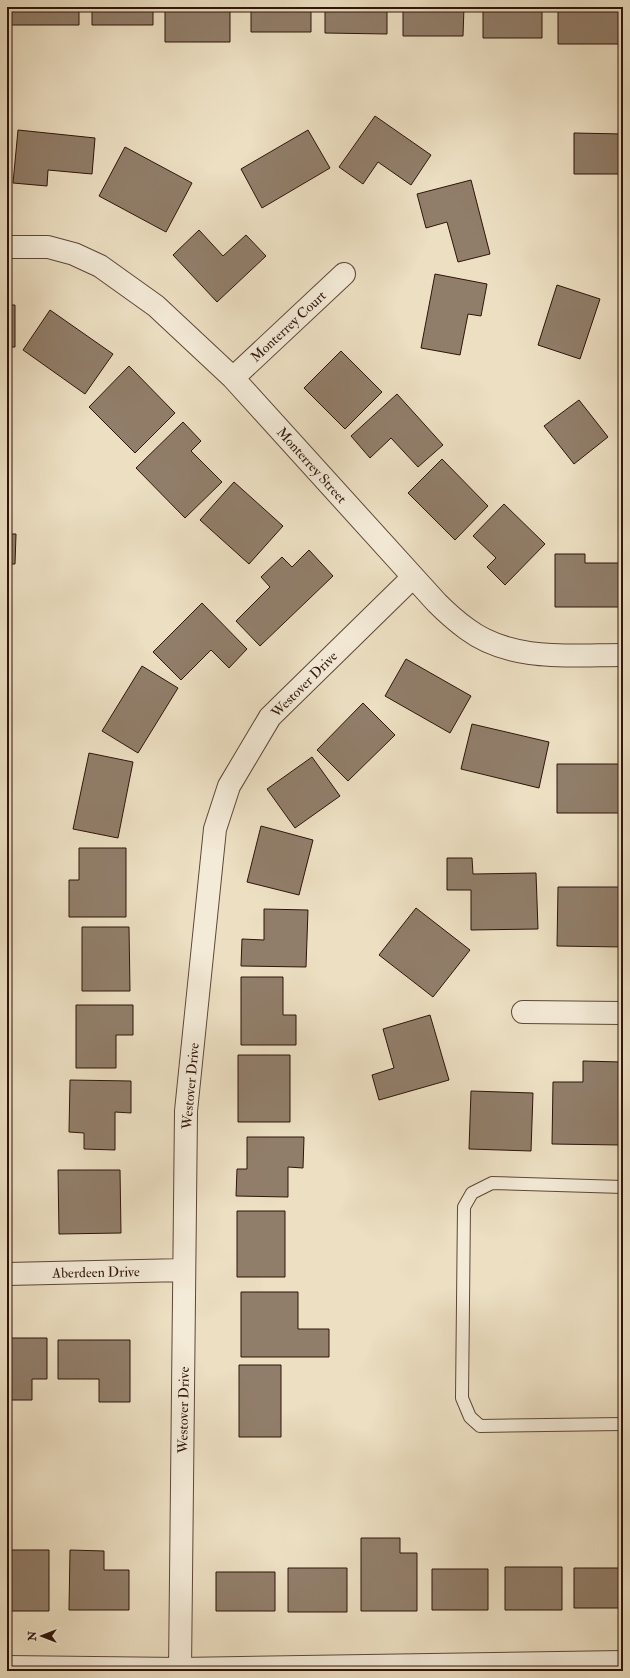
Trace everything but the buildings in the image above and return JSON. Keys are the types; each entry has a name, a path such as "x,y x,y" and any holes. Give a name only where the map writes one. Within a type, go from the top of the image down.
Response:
{"street":[{"name":"Monterrey Street","path":"7,247 48,247 74,254 100,266 156,306 233,378 436,603 467,629 491,643 515,651 546,656 623,655"},
{"name":"Monterrey Court","path":"233,378 344,274"},
{"name":"Westover Drive","path":"180,1670 186,1111 215,829 229,786 270,716 413,577"},
{"path":"523,1012 623,1012"},
{"name":"Aberdeen Drive","path":"7,1274 184,1270"},
{"path":"7,1667 180,1670 623,1662"}],"lane":[{"path":"623,1187 492,1183 472,1193 464,1207 462,1398 470,1417 480,1426 623,1424"}]}
